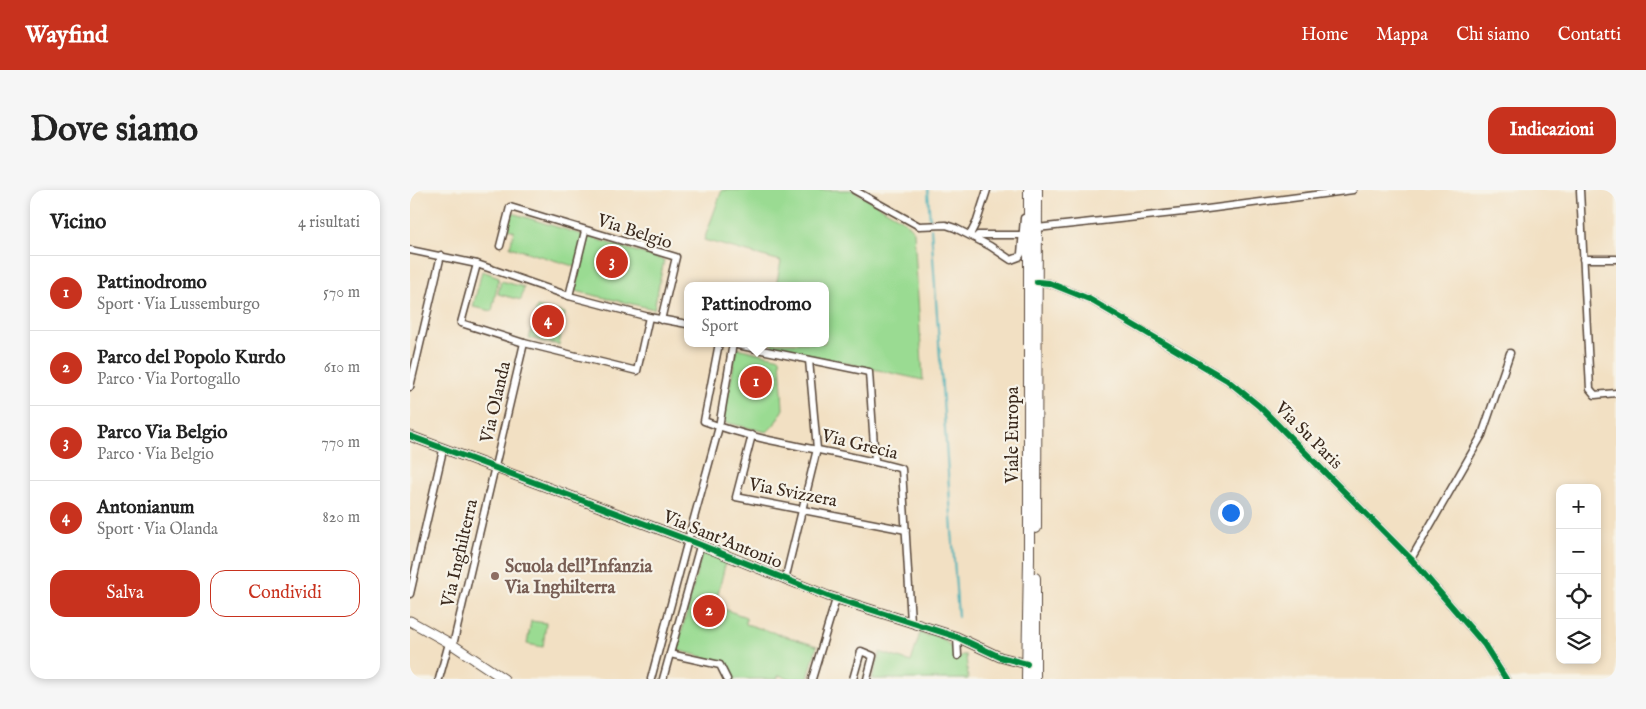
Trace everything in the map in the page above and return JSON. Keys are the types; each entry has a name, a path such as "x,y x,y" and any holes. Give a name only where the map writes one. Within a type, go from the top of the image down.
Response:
{"main road":[{"name":"Viale Europa","path":"1029,190 1029,559 1026,664 1034,679"},
{"name":"Viale Europa","path":"1034,679 1037,190"}],"street":[{"path":"854,190 919,226 946,225 973,237 1012,260 1021,254 1024,218 1029,216"},
{"path":"973,237 987,190"},
{"path":"1037,228 1192,211 1353,190"},
{"path":"1580,190 1590,389 1595,395 1616,393"},
{"name":"Via Belgio","path":"500,246 510,207 676,257 661,320"},
{"name":"Via Belgio","path":"569,296 585,231"},
{"path":"973,237 978,235 1022,235"},
{"path":"410,250 477,264 569,296 661,320 684,324"},
{"path":"410,387 441,256"},
{"path":"1583,259 1616,259"},
{"name":"Via Olanda","path":"477,264 461,323 524,343 637,371 649,317"},
{"name":"Via Su Paris","path":"1037,282 1049,283 1089,299 1227,380 1259,406 1411,559 1484,644 1506,679"},
{"name":"Via Olanda","path":"494,468 524,343"},
{"path":"718,347 704,422 719,427"},
{"path":"651,679 719,427 732,347"},
{"path":"749,347 869,372 875,461"},
{"path":"768,347 771,351"},
{"path":"1411,559 1482,435 1510,353"},
{"path":"785,580 817,449 809,360"},
{"name":"Via Grecia","path":"719,427 875,461 902,469 911,622"},
{"name":"Via Svizzera","path":"752,435 736,497 906,530"},
{"name":"Via Sant'Antonio","path":"410,436 688,540 836,599 958,637 1000,657 1026,664"},
{"path":"410,594 444,450"},
{"name":"Via Inghilterra","path":"439,679 451,644 494,468"},
{"path":"663,679 700,546"},
{"path":"812,679 836,599"},
{"path":"410,621 451,644 492,675 504,679"},
{"path":"958,637 958,656"},
{"path":"853,679 861,651 873,656 867,679"},
{"path":"670,654 720,665 727,679"}],"green space":[{"path":"722,190 852,190 906,222 914,231 923,380 774,347 829,347 829,282 777,282 781,261 704,240"},
{"path":"512,213 664,260 654,309 575,291 580,268 510,247 514,231 508,229"},
{"path":"482,271 499,277 492,311 473,307"},
{"path":"501,281 524,287 521,300 498,294"},
{"path":"537,307 565,313 559,345 529,338"},
{"path":"737,348 780,358 783,409 774,425 767,432 723,422"},
{"path":"702,552 726,561 715,606 746,617 746,624 817,646 808,679 789,679 779,675 777,679 732,679 722,662 677,650"},
{"path":"531,621 546,623 543,647 527,644"},
{"path":"920,633 928,636 928,633 941,638 948,643 954,654 960,657 966,655 968,679 872,679 880,652 911,662"}],"waterway":[{"path":"928,190 930,223"},
{"path":"931,228 958,617"}],"cycle path":[{"path":"1037,282 1049,283 1089,299 1227,380 1259,406 1411,559 1484,644 1506,679"},
{"path":"410,436 688,540 828,596 957,637 1000,657 1027,664"}],"place":[{"name":"Parco Via Belgio","path":"612,262"},
{"name":"Antonianum","path":"548,321"},
{"name":"Pattinodromo","path":"756,382"},
{"name":"Scuola dell'Infanzia Via Inghilterra","path":"495,576"},
{"name":"Parco del Popolo Kurdo","path":"709,611"}]}
